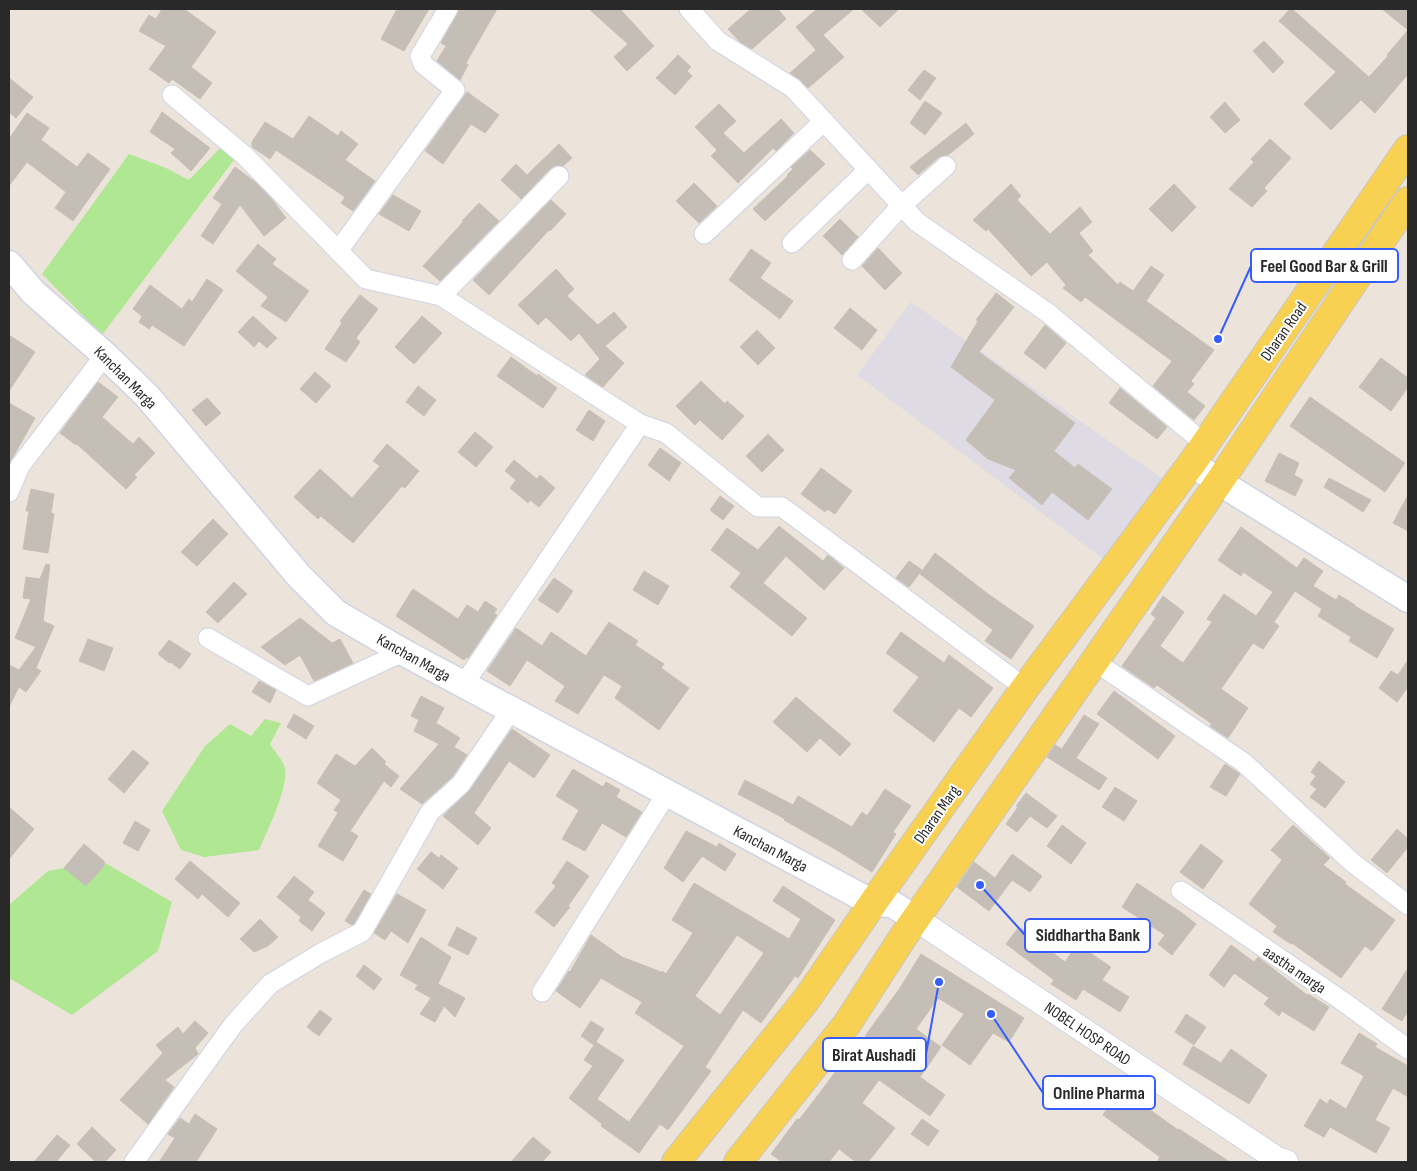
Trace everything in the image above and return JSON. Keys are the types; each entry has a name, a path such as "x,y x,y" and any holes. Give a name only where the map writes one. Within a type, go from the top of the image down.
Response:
{"main road":[{"name":"Dharan Road","path":"1198,453 1408,150"},
{"name":"Dharan Road","path":"1219,482 1408,201"},
{"name":"Kanchan Marga","path":"9,264 34,293 105,355 148,397 299,576 336,613 403,652 873,903 892,904 916,919"},
{"path":"1198,453 1219,482 1408,599"},
{"name":"Dharan Marg","path":"676,1162 806,1000 1025,688 1198,453"},
{"path":"738,1162 847,1024 916,919 1219,482"}],"street":[{"path":"338,251 455,90 423,64 420,56 448,9"},
{"path":"689,9 718,42 793,88 917,222 1048,313 1198,453"},
{"path":"172,95 244,155 366,279 441,296 640,424 666,433 758,507 782,507 1025,688"},
{"path":"704,234 824,122"},
{"path":"852,260 902,206 946,166"},
{"path":"792,243 868,170"},
{"path":"441,296 559,176"},
{"path":"9,492 20,466 105,355"},
{"path":"464,684 640,424"},
{"path":"208,638 308,696 403,652"},
{"path":"1094,660 1243,762 1353,863 1408,905"},
{"path":"134,1162 233,1026 270,984 321,953 362,932 430,812 461,784 511,710"},
{"path":"542,992 667,793"},
{"name":"aastha marga","path":"1181,891 1341,1000 1408,1049"},
{"name":"NOBEL HOSP ROAD","path":"916,919 1280,1161"}],"shaded area":[{"path":"911,302 1167,482 1106,561 857,375"}],"green space":[{"path":"222,146 234,160 102,335 42,274 129,154 166,168 189,180"},
{"path":"265,719 281,723 270,744 284,765 285,776 281,797 259,850 204,857 181,850 162,811 205,746 230,724 251,736"},
{"path":"102,861 172,902 158,951 72,1015 9,978 9,905 48,871"}],"building":[{"path":"162,9 184,9 216,32 191,67 212,83 200,99 172,79 169,83 149,69 166,46 139,31 149,15 156,19"},
{"path":"397,9 429,9 404,51 381,39"},
{"path":"460,9 497,9 466,63 468,65 460,80 437,61 446,46 441,43"},
{"path":"589,9 620,9 654,46 627,71 614,57 628,44"},
{"path":"751,9 778,9 786,19 752,49 740,42 728,29"},
{"path":"817,9 854,9 823,35 844,57 808,88 790,73 816,50 796,27"},
{"path":"861,9 899,9 880,27"},
{"path":"1290,9 1369,77 1408,30 1408,74 1375,113 1361,100 1331,130 1304,104 1336,72 1279,21"},
{"path":"1382,9 1408,9 1408,30"},
{"path":"1264,41 1284,62 1273,73 1253,51"},
{"path":"678,55 691,67 687,71 692,76 675,95 656,78"},
{"path":"924,70 936,78 920,100 908,90"},
{"path":"9,78 33,97 16,118 9,112"},
{"path":"467,92 499,115 485,133 471,124 443,164 425,151"},
{"path":"925,101 942,113 925,135 910,123"},
{"path":"1225,102 1240,120 1225,133 1210,117"},
{"path":"719,104 736,121 723,133 744,153 781,119 794,133 776,151 773,148 738,183 711,156 717,150 695,127"},
{"path":"162,112 210,148 191,171 171,153 175,149 150,132"},
{"path":"27,113 49,128 41,140 77,167 88,153 110,169 73,221 55,208 66,192 27,162 9,186 9,139"},
{"path":"309,116 338,136 341,131 358,144 345,160 375,181 353,211 341,203 345,197 276,150 270,159 252,147 252,142 265,122 293,139"},
{"path":"966,123 974,134 948,155 939,157 918,175 910,167"},
{"path":"1270,139 1291,158 1264,188 1267,191 1252,207 1229,189 1254,162 1251,159"},
{"path":"559,144 572,158 563,166 556,165 551,168 521,199 501,180 516,164 527,175"},
{"path":"810,150 825,164 765,221 753,209 788,176 793,169 791,167"},
{"path":"235,167 255,182 271,198 286,218 264,236 240,205 213,244 201,236 222,204 213,198"},
{"path":"694,183 717,206 699,223 676,201"},
{"path":"1011,184 1021,196 1017,200 1050,234 1080,207 1092,222 1079,233 1093,251 1088,255 1118,285 1120,282 1133,291 1151,266 1164,275 1146,301 1214,350 1191,381 1194,384 1187,392 1205,406 1194,420 1153,386 1172,361 1085,297 1081,302 1063,288 1066,285 1047,262 1031,276 988,229 986,231 973,220"},
{"path":"1174,184 1196,207 1172,232 1149,209"},
{"path":"393,195 421,211 409,231 379,214"},
{"path":"551,200 566,214 489,295 473,280"},
{"path":"479,203 499,221 440,281 423,266"},
{"path":"840,219 858,237 842,255 823,236"},
{"path":"258,244 276,259 272,264 309,291 286,322 261,306 268,297 236,271"},
{"path":"878,248 902,273 885,290 862,266"},
{"path":"751,249 771,263 760,278 793,301 780,319 729,280"},
{"path":"556,269 574,289 567,296 598,325 614,312 627,327 605,346 624,363 603,387 585,375 600,359 579,333 571,341 546,317 538,325 518,305"},
{"path":"207,279 223,290 184,346 152,325 149,329 139,322 142,316 133,309 150,285 182,309 189,299 192,302"},
{"path":"996,293 1014,307 979,352 1075,423 1054,451 1075,468 1078,464 1112,489 1088,520 1052,492 1042,505 1009,478 1016,470 988,459 966,440 995,400 951,367 978,321 976,320"},
{"path":"360,295 378,309 356,338 360,342 346,362 325,349 342,323 340,321"},
{"path":"850,308 877,330 862,350 834,328"},
{"path":"253,316 277,338 267,348 259,341 254,347 238,332"},
{"path":"422,316 442,333 414,364 395,347"},
{"path":"1045,325 1066,343 1045,369 1024,353"},
{"path":"757,330 775,348 758,365 740,347"},
{"path":"9,335 35,352 9,391"},
{"path":"511,357 557,388 543,408 497,376"},
{"path":"1381,358 1408,378 1408,387 1391,411 1359,387"},
{"path":"315,372 331,386 316,403 300,389"},
{"path":"701,381 725,404 727,401 744,416 722,440 700,420 695,425 676,406"},
{"path":"98,382 118,397 102,417 133,444 139,437 155,453 134,475 137,477 126,489 77,444 60,433"},
{"path":"418,386 436,400 424,416 406,402"},
{"path":"1120,388 1167,427 1157,439 1109,403"},
{"path":"1310,397 1405,463 1385,492 1290,426"},
{"path":"207,398 221,413 206,426 192,410"},
{"path":"9,403 35,418 9,464"},
{"path":"589,410 605,421 593,441 576,430"},
{"path":"475,432 493,447 476,467 458,452"},
{"path":"768,434 784,450 762,472 746,456"},
{"path":"387,444 419,471 405,488 402,486 353,543 321,516 318,519 294,497 320,469 352,498 380,466 373,461"},
{"path":"660,448 681,463 669,481 648,465"},
{"path":"1279,453 1299,463 1294,475 1303,480 1295,496 1265,481"},
{"path":"514,460 537,479 540,475 555,488 539,507 530,500 528,503 510,488 516,480 505,471"},
{"path":"821,468 852,491 835,514 827,509 825,512 801,494"},
{"path":"1329,478 1371,500 1363,512 1324,487"},
{"path":"31,489 54,494 51,513 54,514 48,553 23,549 29,511 26,511"},
{"path":"1408,495 1408,531 1393,523"},
{"path":"720,496 734,506 723,520 710,510"},
{"path":"213,519 228,534 197,566 181,552"},
{"path":"779,526 823,561 828,555 844,568 824,590 786,556 763,583 807,618 792,636 730,587 741,573 711,550 727,528 758,550"},
{"path":"1241,527 1297,568 1304,558 1323,571 1313,586 1336,600 1339,595 1394,629 1377,658 1349,641 1351,637 1318,616 1322,609 1295,591 1274,622 1279,626 1263,649 1253,643 1221,689 1248,708 1228,738 1210,726 1212,724 1157,685 1154,688 1122,666 1156,618 1151,614 1163,596 1184,612 1160,646 1183,663 1212,622 1207,619 1224,594 1256,616 1273,592 1243,572 1241,576 1218,560"},
{"path":"935,553 988,594 1034,626 1011,659 985,641 993,630 920,574"},
{"path":"909,561 922,570 909,587 896,578"},
{"path":"46,564 50,565 43,621 54,626 36,668 41,671 26,692 19,687 9,707 9,665 19,670 36,647 15,638 31,599 23,598 26,577 40,579"},
{"path":"644,571 669,586 658,605 633,590"},
{"path":"554,578 573,591 558,613 538,600"},
{"path":"234,582 247,594 218,623 206,612"},
{"path":"413,589 458,619 467,605 478,612 485,601 497,609 494,613 497,615 468,658 466,657 464,660 396,616"},
{"path":"300,618 332,643 340,639 353,663 314,681 300,655 285,665 261,647"},
{"path":"609,622 638,641 635,645 664,664 661,668 689,688 659,730 615,698 622,686 604,675 578,714 555,701 565,686 527,660 510,686 487,671 516,628 542,646 551,632 586,656"},
{"path":"901,632 944,663 949,655 993,688 971,717 959,708 934,742 893,711 919,677 886,653"},
{"path":"88,639 113,648 104,671 79,661"},
{"path":"169,640 191,654 180,669 158,654"},
{"path":"1408,660 1408,687 1397,702 1379,688 1391,671 1398,675"},
{"path":"259,681 276,690 270,703 252,692"},
{"path":"1114,691 1175,736 1158,759 1097,714"},
{"path":"421,696 444,708 436,723 460,738 454,747 467,755 452,777 422,804 400,789 439,744 414,731 419,720 411,716"},
{"path":"796,697 851,744 840,756 820,738 807,752 773,722"},
{"path":"294,714 314,726 306,739 287,727"},
{"path":"1084,715 1099,724 1076,758 1107,778 1099,790 1047,757 1055,745 1062,749"},
{"path":"512,729 550,755 534,778 509,761 474,813 491,828 478,845 443,816 470,790"},
{"path":"372,748 386,762 384,764 399,776 391,787 384,781 350,831 358,836 343,861 318,846 338,813 334,810 341,800 317,783 336,754 355,766"},
{"path":"133,750 149,763 124,793 108,779"},
{"path":"1319,761 1345,782 1325,808 1310,797 1317,789 1310,784 1316,776 1311,772"},
{"path":"1225,764 1240,774 1226,796 1210,787"},
{"path":"573,769 603,787 606,782 620,790 616,797 642,812 626,837 602,823 585,851 562,839 579,810 556,796"},
{"path":"745,780 793,805 798,796 852,827 862,812 867,816 885,789 911,806 893,832 896,834 872,872 785,819 738,794"},
{"path":"1115,787 1137,801 1124,821 1102,807"},
{"path":"1026,793 1057,816 1047,828 1030,816 1017,832 1006,824"},
{"path":"9,807 34,829 9,859"},
{"path":"135,821 150,830 138,851 123,843"},
{"path":"1062,825 1086,843 1071,864 1047,846"},
{"path":"1293,825 1330,858 1323,865 1346,882 1345,884 1395,920 1372,951 1365,946 1341,978 1292,943 1273,932 1277,926 1249,904 1282,860 1271,850"},
{"path":"1397,829 1408,839 1408,847 1387,873 1371,860"},
{"path":"686,831 717,847 719,843 736,854 725,871 702,856 683,882 664,868"},
{"path":"84,844 104,861 104,866 86,886 64,868"},
{"path":"1201,844 1223,861 1203,889 1180,872"},
{"path":"431,852 439,858 441,855 458,868 443,889 417,869"},
{"path":"1012,854 1042,876 1030,892 1012,880 989,911 957,887 974,862 995,878"},
{"path":"190,861 240,903 228,917 202,894 198,899 175,879"},
{"path":"567,861 589,876 568,906 570,907 554,927 535,912 556,886 552,883"},
{"path":"294,876 314,892 308,900 325,913 312,931 299,921 301,917 277,897"},
{"path":"694,883 789,939 801,919 773,901 783,886 835,920 798,978 795,976 761,1023 743,1010 705,1067 711,1071 668,1130 660,1124 639,1153 601,1126 602,1124 569,1098 593,1066 584,1060 596,1042 624,1060 597,1099 629,1122 684,1046 635,1013 642,1002 601,978 580,1008 556,991 570,972 591,935 622,957 666,974 693,933 672,920","holes":["737,935 764,953 720,1015 695,996"]},
{"path":"1137,883 1196,924 1172,955 1158,944 1165,935 1122,907"},
{"path":"364,890 371,894 352,925 345,921"},
{"path":"397,894 426,910 408,943 391,931 385,940 374,933"},
{"path":"260,919 278,937 268,946 254,952 240,939"},
{"path":"457,927 477,938 468,955 448,945"},
{"path":"1019,927 1065,962 1077,944 1111,967 1102,980 1129,997 1120,1012 1083,989 1076,1000 1051,984 1054,980 1006,944"},
{"path":"421,937 451,957 438,984 465,998 455,1017 444,1006 435,1022 420,1014 431,998 415,989 418,985 400,975"},
{"path":"1231,945 1254,962 1258,957 1307,995 1329,1007 1314,1031 1282,1011 1279,1016 1264,1004 1269,998 1234,973 1224,987 1209,975"},
{"path":"921,954 1024,1018 1009,1042 993,1033 970,1065 942,1045 964,1014 938,998 916,1029 941,1047 920,1077 945,1095 930,1116 879,1080 862,1103 895,1128 868,1162 856,1162 839,1149 829,1162 782,1162 771,1154 840,1066 845,1070 868,1038 865,1036 900,988"},
{"path":"364,965 382,979 374,990 356,976"},
{"path":"1408,968 1408,1011 1402,1021 1382,1009"},
{"path":"320,1010 332,1019 319,1036 307,1027"},
{"path":"1186,1014 1206,1027 1194,1045 1175,1032"},
{"path":"195,1021 208,1033 195,1048 198,1054 165,1080 174,1087 148,1124 120,1100 163,1053 156,1045 178,1027 183,1034"},
{"path":"591,1021 604,1029 594,1045 581,1036"},
{"path":"1359,1033 1377,1044 1375,1047 1408,1066 1408,1097 1393,1088 1375,1120 1390,1128 1376,1153 1330,1127 1324,1137 1304,1126 1320,1099 1327,1104 1330,1099 1346,1109 1364,1076 1341,1063"},
{"path":"1193,1046 1221,1063 1231,1049 1267,1075 1249,1104 1183,1064"},
{"path":"1121,1089 1178,1130 1230,1162 1157,1162 1160,1157 1103,1115"},
{"path":"195,1114 217,1129 196,1162 159,1162 175,1138 168,1134 180,1118 189,1124"},
{"path":"922,1119 939,1131 928,1146 911,1134"},
{"path":"92,1127 116,1150 105,1162 96,1162 77,1144"},
{"path":"57,1135 70,1145 56,1162 34,1162"},
{"path":"533,1137 551,1152 542,1162 511,1162"}],"place":[{"name":"Feel Good Bar & Grill","path":"1218,339"},
{"name":"Siddhartha Bank","path":"980,885"},
{"name":"Birat Aushadi","path":"939,982"},
{"name":"Online Pharma","path":"991,1014"}]}
